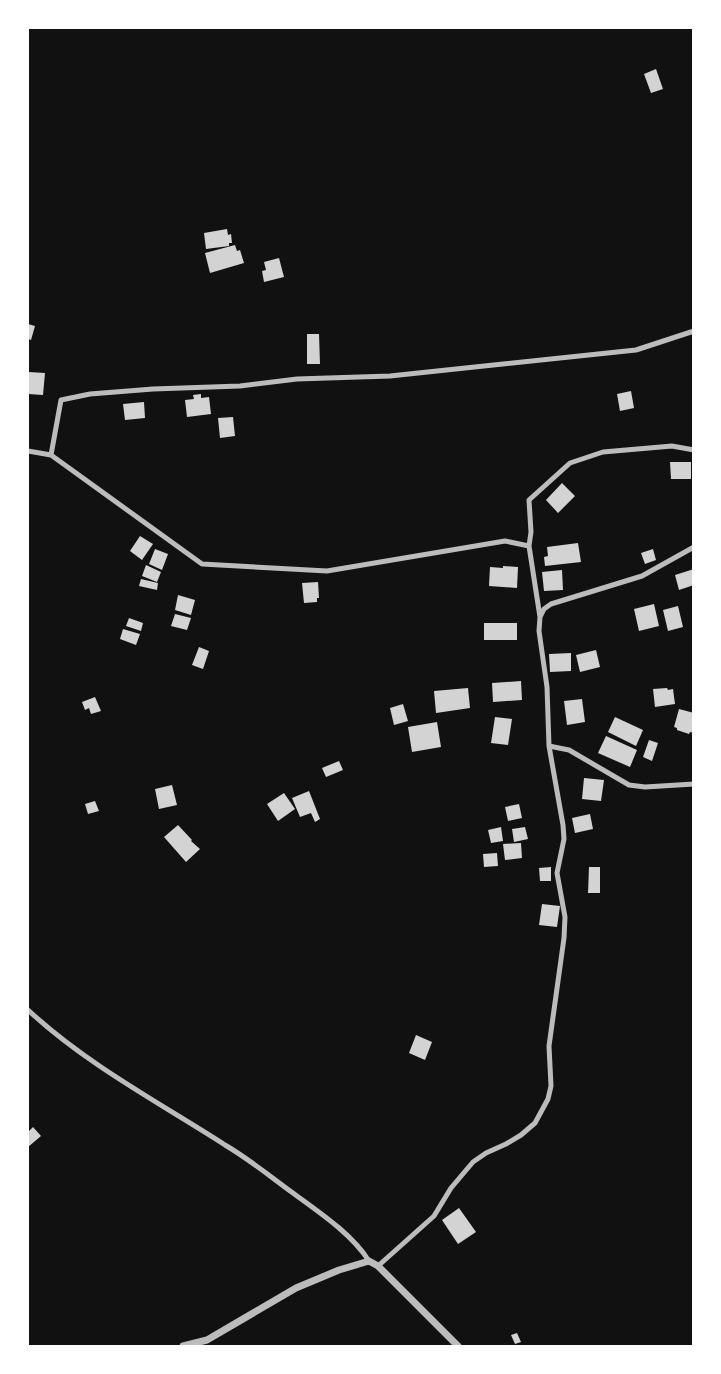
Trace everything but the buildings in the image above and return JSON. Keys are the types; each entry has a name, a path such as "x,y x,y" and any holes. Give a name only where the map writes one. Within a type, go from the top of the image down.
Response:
{"street":[{"path":"51,455 61,400 90,394 153,389 240,386 296,379 390,376 557,359 636,350 694,331"},
{"path":"378,1266 434,1216 451,1188 473,1162 486,1153 521,1136 535,1123 548,1099 551,1086 552,1074 549,1046 564,938 565,917 557,873 564,839 548,746 548,687 529,546 532,532 530,500 570,463 603,452 672,446 694,450"},
{"path":"28,451 51,455 202,564 327,571 505,541 529,546"},
{"path":"540,618 544,609 551,604 642,576 694,548"},
{"path":"548,746 569,750 629,785 645,787 694,784"},
{"path":"28,1010 64,1042 227,1146 329,1220 458,1346"},
{"path":"183,1346 207,1340 296,1288 340,1270 369,1261"}]}
